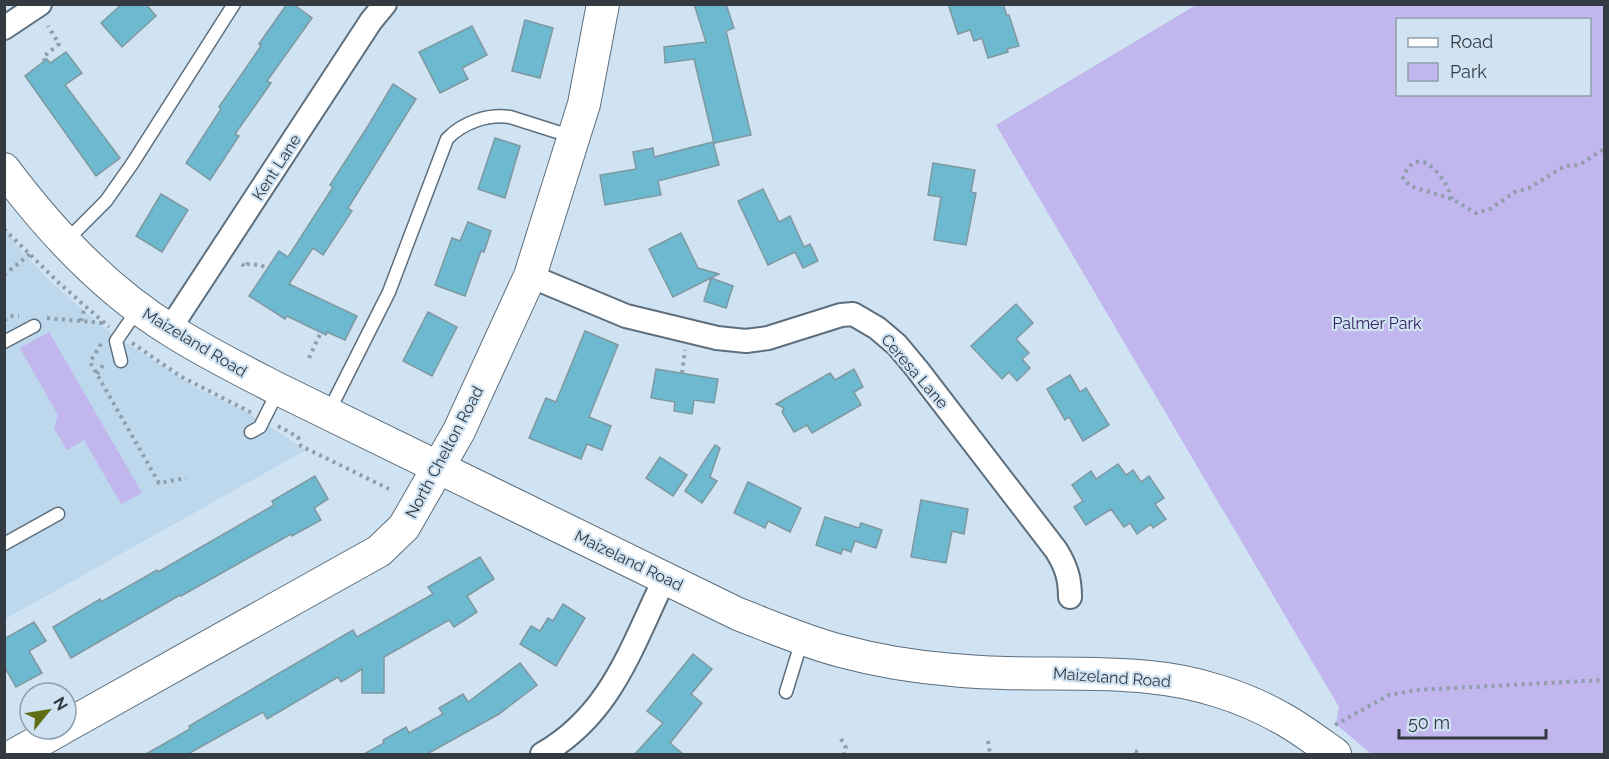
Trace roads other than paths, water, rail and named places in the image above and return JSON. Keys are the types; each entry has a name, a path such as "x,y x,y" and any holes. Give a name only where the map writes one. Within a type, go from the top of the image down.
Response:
{"main road":[{"name":"North Chelton Road","path":"78,719 379,551 404,527 459,431 530,276 584,104 603,4"},
{"name":"Maizeland Road","path":"4,170 64,243 102,278 169,330 279,389 738,614 840,651 913,666 956,671 1149,677 1176,681 1211,689 1246,702 1282,718 1325,747"},
{"path":"16,754 39,741"}],"street":[{"path":"4,28 40,4"},
{"name":"Kent Lane","path":"169,330 371,21 385,4"},
{"name":"Ceresa Lane","path":"530,276 626,316 717,338 746,341 768,338 841,315 853,314 864,319 897,345 917,369 1056,550 1070,579 1070,597"},
{"path":"542,754 572,734 608,695 665,578"}],"lane":[{"path":"64,243 106,201 234,4"},
{"path":"328,413 389,292 447,139 453,132 477,120 500,116 510,117 573,138"},
{"path":"121,362 116,341 139,308"},
{"path":"4,342 34,326"},
{"path":"251,432 260,427 279,389"},
{"path":"4,544 58,514"},
{"path":"786,692 803,639"}],"park label":[{"name":"Palmer Park","path":"1377,323"}]}
